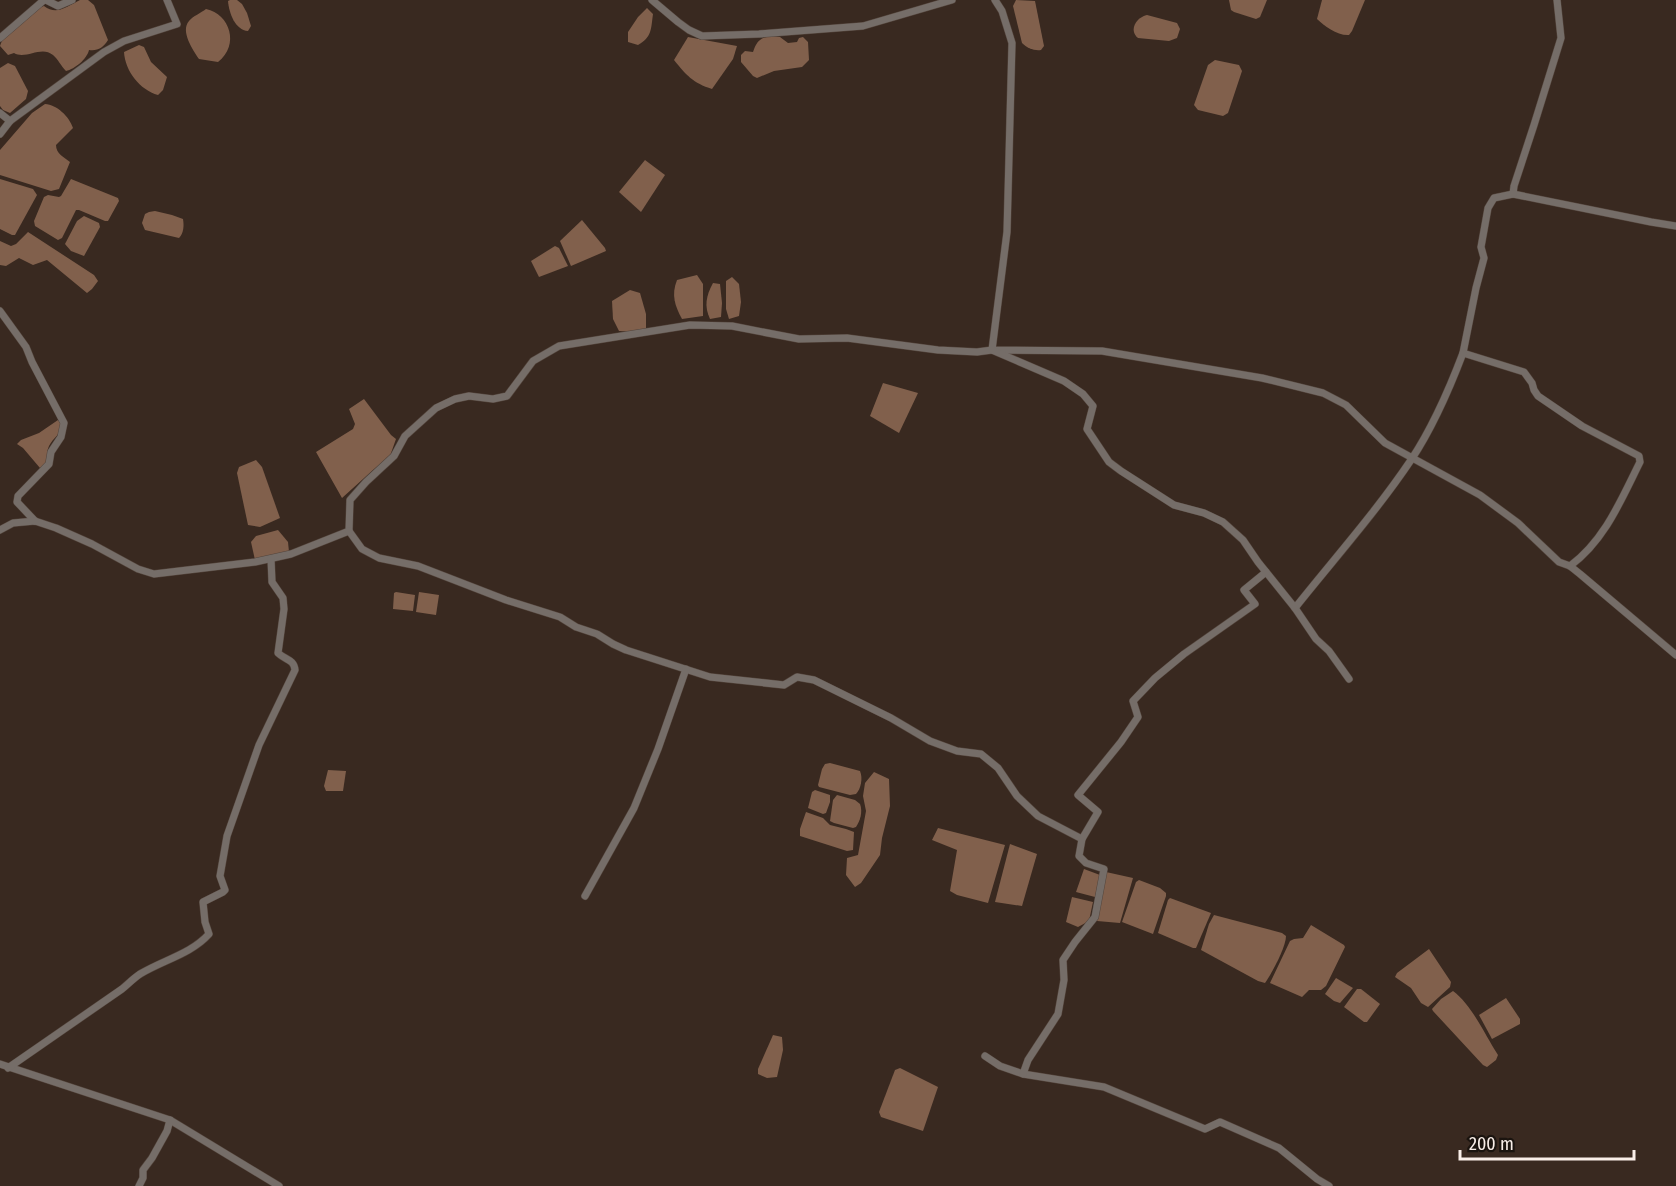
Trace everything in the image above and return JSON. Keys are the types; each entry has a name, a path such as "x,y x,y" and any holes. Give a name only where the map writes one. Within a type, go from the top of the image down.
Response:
{"street":[{"path":"0,38 45,0 58,6 72,0"},
{"path":"0,134 10,121 104,52 124,41 177,24 167,0"},
{"path":"652,0 689,30 702,36 863,26 952,0"},
{"path":"992,350 1007,232 1012,43 1002,11 995,0"},
{"path":"1513,194 1561,38 1557,0"},
{"path":"0,113 10,121"},
{"path":"1295,608 1390,490 1412,458 1446,396 1463,353 1484,258 1481,247 1488,208 1494,198 1513,194 1676,226"},
{"path":"0,311 26,347 64,423 61,437 51,452 49,464 19,494 17,499 17,502 35,521 83,540 138,569 154,574 271,559 291,554 349,531"},
{"path":"1082,839 1038,816 1017,796 998,768 981,754 957,751 930,741 891,718 814,680 797,677 784,685 710,677 626,650 597,634 576,627 560,616 506,600 418,566 380,558 362,549 349,531 350,500 394,456 405,436 436,408 455,399 469,396 493,399 507,396 533,361 559,346 700,325 732,326 799,339 847,338 938,350 1102,351 1262,378 1323,393 1346,405 1385,443 1480,495 1518,523 1559,562 1570,566 1675,653"},
{"path":"992,350 1053,376 1083,394 1093,406 1087,429 1109,462 1174,505 1204,513 1223,522 1243,540 1316,639 1329,651 1349,679"},
{"path":"1463,353 1524,372 1533,383 1538,396 1582,426 1639,456 1640,462 1609,524 1587,552 1570,566"},
{"path":"0,530 13,523 35,521"},
{"path":"9,1068 140,974 184,952 209,934 203,902 225,890 220,876 227,836 259,745 295,670 291,661 278,653 284,609 283,598 272,582 271,559"},
{"path":"1023,1074 1028,1060 1058,1014 1064,980 1063,960 1095,918 1104,869 1086,863 1079,856 1082,839 1098,812 1078,795 1138,717 1133,701 1155,678 1184,654 1255,604 1244,590 1266,572"},
{"path":"585,896 634,808 662,739 686,669"},
{"path":"985,1056 1000,1066 1023,1074 1104,1087 1205,1129 1220,1122 1279,1148 1329,1186"},
{"path":"0,1064 170,1120 279,1186"},
{"path":"139,1186 143,1178 143,1170 167,1131 170,1120"}],"shaded area":[{"path":"80,0 88,0 94,5 108,40 100,48 89,50 83,60 73,68 66,71 48,52 8,55 0,46 12,30 41,7 58,10"},
{"path":"237,0 242,4 251,26 248,31 240,28 231,16 228,1"},
{"path":"1016,0 1035,1 1044,46 1041,50 1031,49 1022,43 1013,6"},
{"path":"1229,0 1267,0 1260,17 1256,19 1231,10"},
{"path":"1322,0 1365,0 1349,35 1336,32 1317,19"},
{"path":"647,8 653,14 648,36 638,45 628,42 628,32"},
{"path":"206,9 221,17 229,31 229,47 218,62 199,59 187,35 189,21"},
{"path":"1147,15 1177,23 1180,29 1177,38 1169,41 1138,38 1134,31 1135,24"},
{"path":"773,36 780,37 788,43 797,42 803,37 808,42 809,60 802,67 774,71 757,78 741,62 741,55 745,51 753,52 760,40"},
{"path":"688,37 737,46 733,59 712,89 690,78 674,60"},
{"path":"139,45 144,47 151,62 167,77 163,90 158,95 145,89 130,73 127,66 124,52"},
{"path":"1215,60 1239,65 1242,71 1228,113 1223,116 1198,110 1194,105 1208,65"},
{"path":"8,63 15,66 28,91 26,99 10,113 0,106 0,68"},
{"path":"45,104 54,106 62,112 69,119 73,128 56,145 59,153 70,162 59,189 51,191 0,175 0,150 32,113"},
{"path":"645,160 665,175 641,212 619,192"},
{"path":"0,179 33,189 37,195 15,235 0,229"},
{"path":"71,179 118,198 119,201 108,221 76,210 62,238 58,240 35,226 34,221 44,197 61,196"},
{"path":"155,211 183,219 183,231 179,238 145,230 142,223 145,214"},
{"path":"84,216 99,223 100,227 84,256 71,251 65,244 77,221"},
{"path":"582,220 606,251 571,266 560,241"},
{"path":"28,232 94,275 98,281 92,289 87,293 47,260 33,265 19,258 6,266 0,265 0,241 11,246"},
{"path":"555,246 559,248 568,266 539,277 531,261"},
{"path":"697,275 703,284 703,316 682,319 675,300 674,291 677,280"},
{"path":"732,277 739,284 741,302 739,316 729,319 726,309 726,281"},
{"path":"713,283 720,284 721,317 710,319 707,301"},
{"path":"630,290 640,293 646,314 646,329 634,332 619,331 613,319 612,301"},
{"path":"883,383 918,393 899,433 870,416"},
{"path":"364,399 396,439 390,456 342,498 316,452 353,429 355,424 349,409"},
{"path":"58,420 62,425 61,428 49,446 45,464 40,468 17,444"},
{"path":"256,460 262,467 280,518 260,527 248,525 237,473 239,467"},
{"path":"278,530 288,542 289,552 255,560 251,542 256,536"},
{"path":"396,592 415,595 413,611 393,609"},
{"path":"419,592 439,595 436,615 416,612"},
{"path":"830,763 860,771 861,783 856,794 850,795 819,787 822,769 825,764"},
{"path":"328,770 346,771 343,791 326,791 324,786"},
{"path":"874,772 889,779 890,806 880,855 861,883 855,887 846,875 847,858 858,855 866,811 863,796 865,783"},
{"path":"815,790 830,795 826,813 808,808 812,792"},
{"path":"837,795 855,800 860,804 861,816 856,827 830,821 833,800"},
{"path":"806,812 823,818 830,825 854,832 853,850 847,851 800,836"},
{"path":"938,828 1005,845 988,903 950,891 957,850 932,840"},
{"path":"1010,844 1037,854 1022,906 995,902"},
{"path":"1084,869 1100,875 1095,897 1076,892"},
{"path":"1106,872 1133,878 1120,923 1097,921"},
{"path":"1139,880 1160,888 1166,893 1153,934 1122,922 1136,882"},
{"path":"1072,897 1093,902 1089,921 1078,927 1066,922"},
{"path":"1170,898 1211,913 1196,948 1158,933"},
{"path":"1214,915 1286,936 1275,967 1265,983 1201,950"},
{"path":"1311,925 1345,947 1326,986 1321,990 1309,990 1302,997 1270,983 1290,941 1303,938"},
{"path":"1429,949 1451,982 1450,987 1428,1007 1421,1003 1411,988 1395,977 1397,973"},
{"path":"1336,978 1353,988 1340,1003 1325,994"},
{"path":"1357,989 1361,989 1380,1004 1367,1022 1344,1007"},
{"path":"1453,991 1472,1012 1498,1055 1496,1060 1487,1067 1432,1009"},
{"path":"1506,998 1520,1019 1520,1024 1492,1039 1479,1015"},
{"path":"773,1035 782,1037 783,1050 777,1077 767,1078 758,1074 758,1069"},
{"path":"900,1068 938,1087 923,1131 881,1117 879,1112 895,1070"}]}
